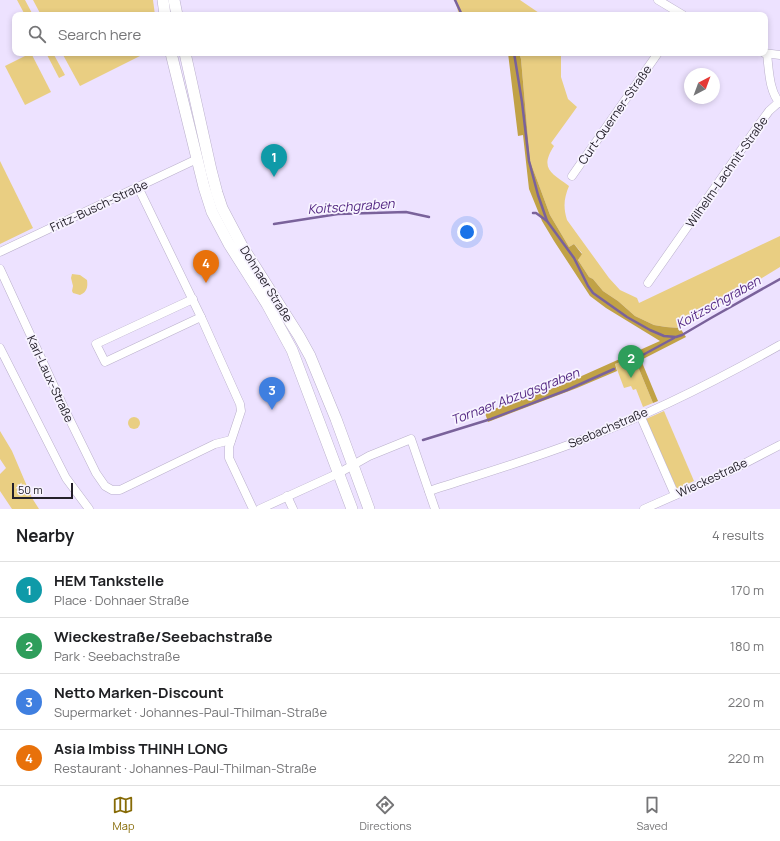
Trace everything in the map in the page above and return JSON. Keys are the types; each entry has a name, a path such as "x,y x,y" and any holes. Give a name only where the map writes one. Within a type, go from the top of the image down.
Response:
{"main road":[{"path":"163,0 165,12"},
{"path":"174,0 176,12"},
{"name":"Dohnaer Straße","path":"172,56 204,187 212,212 229,244 267,304 292,350 352,509"},
{"name":"Dohnaer Straße","path":"186,56 210,170 222,208 242,246 310,356 336,419 369,509"}],"street":[{"path":"658,0 678,12"},
{"path":"768,53 780,55"},
{"name":"Curt-Querner-Straße","path":"572,176 656,56"},
{"name":"Wilhelm-Lachnit-Straße","path":"648,283 769,111 779,103 772,88 766,56"},
{"name":"Fritz-Busch-Straße","path":"0,252 197,159"},
{"path":"138,187 193,299 240,404 241,412 229,447 229,458 253,509"},
{"name":"Karl-Laux-Straße","path":"0,269 72,425 96,473 105,486 112,490 120,490 215,444 231,440"},
{"path":"193,299 96,344 105,362 201,317"},
{"name":"Seebachstraße","path":"429,491 563,446 640,415 780,345"},
{"path":"0,348 66,478 89,509"},
{"path":"640,415 675,495"},
{"path":"260,509 338,473 369,456 411,439 435,509"},
{"name":"Wieckestraße","path":"644,509 730,471 780,445"},
{"path":"287,496 294,509"}],"shaded area":[{"path":"17,0 25,0 31,12 23,12"},
{"path":"33,0 153,0 155,12 39,12"},
{"path":"455,0 520,0 538,12 458,12"},
{"path":"25,56 33,56 51,92 25,105 5,66"},
{"path":"48,56 55,56 65,75 59,78"},
{"path":"64,56 140,56 80,86"},
{"path":"508,56 520,56 521,59 530,161 550,215 569,247 574,244 582,254 578,260 589,277 593,279 603,291 618,301 635,316 654,325 680,328 686,337 641,360 658,401 653,403 634,357 615,364 617,371 488,422 485,413 522,397 557,387 660,341 606,308 590,296 542,221 529,189 523,135 518,136"},
{"path":"520,56 561,56 561,77 568,99 577,107 551,143 554,146 548,160 548,165 553,174 569,186 565,203 567,220 609,278 620,290 637,298 639,303 780,236 780,267 680,328 654,325 635,316 618,301 603,291 593,279 589,277 578,260 582,253 574,244 569,247 550,215 530,161"},
{"path":"0,161 33,228 0,244"},
{"path":"72,274 80,275 87,280 86,289 80,295 73,293 72,291"},
{"path":"634,357 653,403 643,407 636,389 633,390 631,386 624,388 615,364"},
{"path":"664,411 694,481 677,489 646,419"},
{"path":"136,417 139,418 139,428 132,429 129,428 128,421 129,418"},
{"path":"0,431 12,451 32,498 39,509 12,509 0,491 0,474 6,468 0,459"}],"waterway":[{"path":"455,0 461,12"},
{"name":"Koitzschgraben","path":"514,56 529,161 538,195 547,221 574,258 593,293 627,317 650,330 664,336 676,337 780,279"},
{"name":"Koitschgraben","path":"274,224 338,214 406,212 429,217"},
{"name":"Koitschgraben","path":"533,213 536,213 547,221"},
{"name":"Tornaer Abzugsgraben","path":"639,357 674,338"},
{"name":"Tornaer Abzugsgraben","path":"423,440 491,419 567,390 614,369"}],"place":[{"name":"HEM Tankstelle","path":"274,177"},
{"name":"Asia Imbiss THINH LONG","path":"206,283"},
{"name":"Wieckestraße/Seebachstraße","path":"631,378"},
{"name":"Netto Marken-Discount","path":"272,410"}]}
